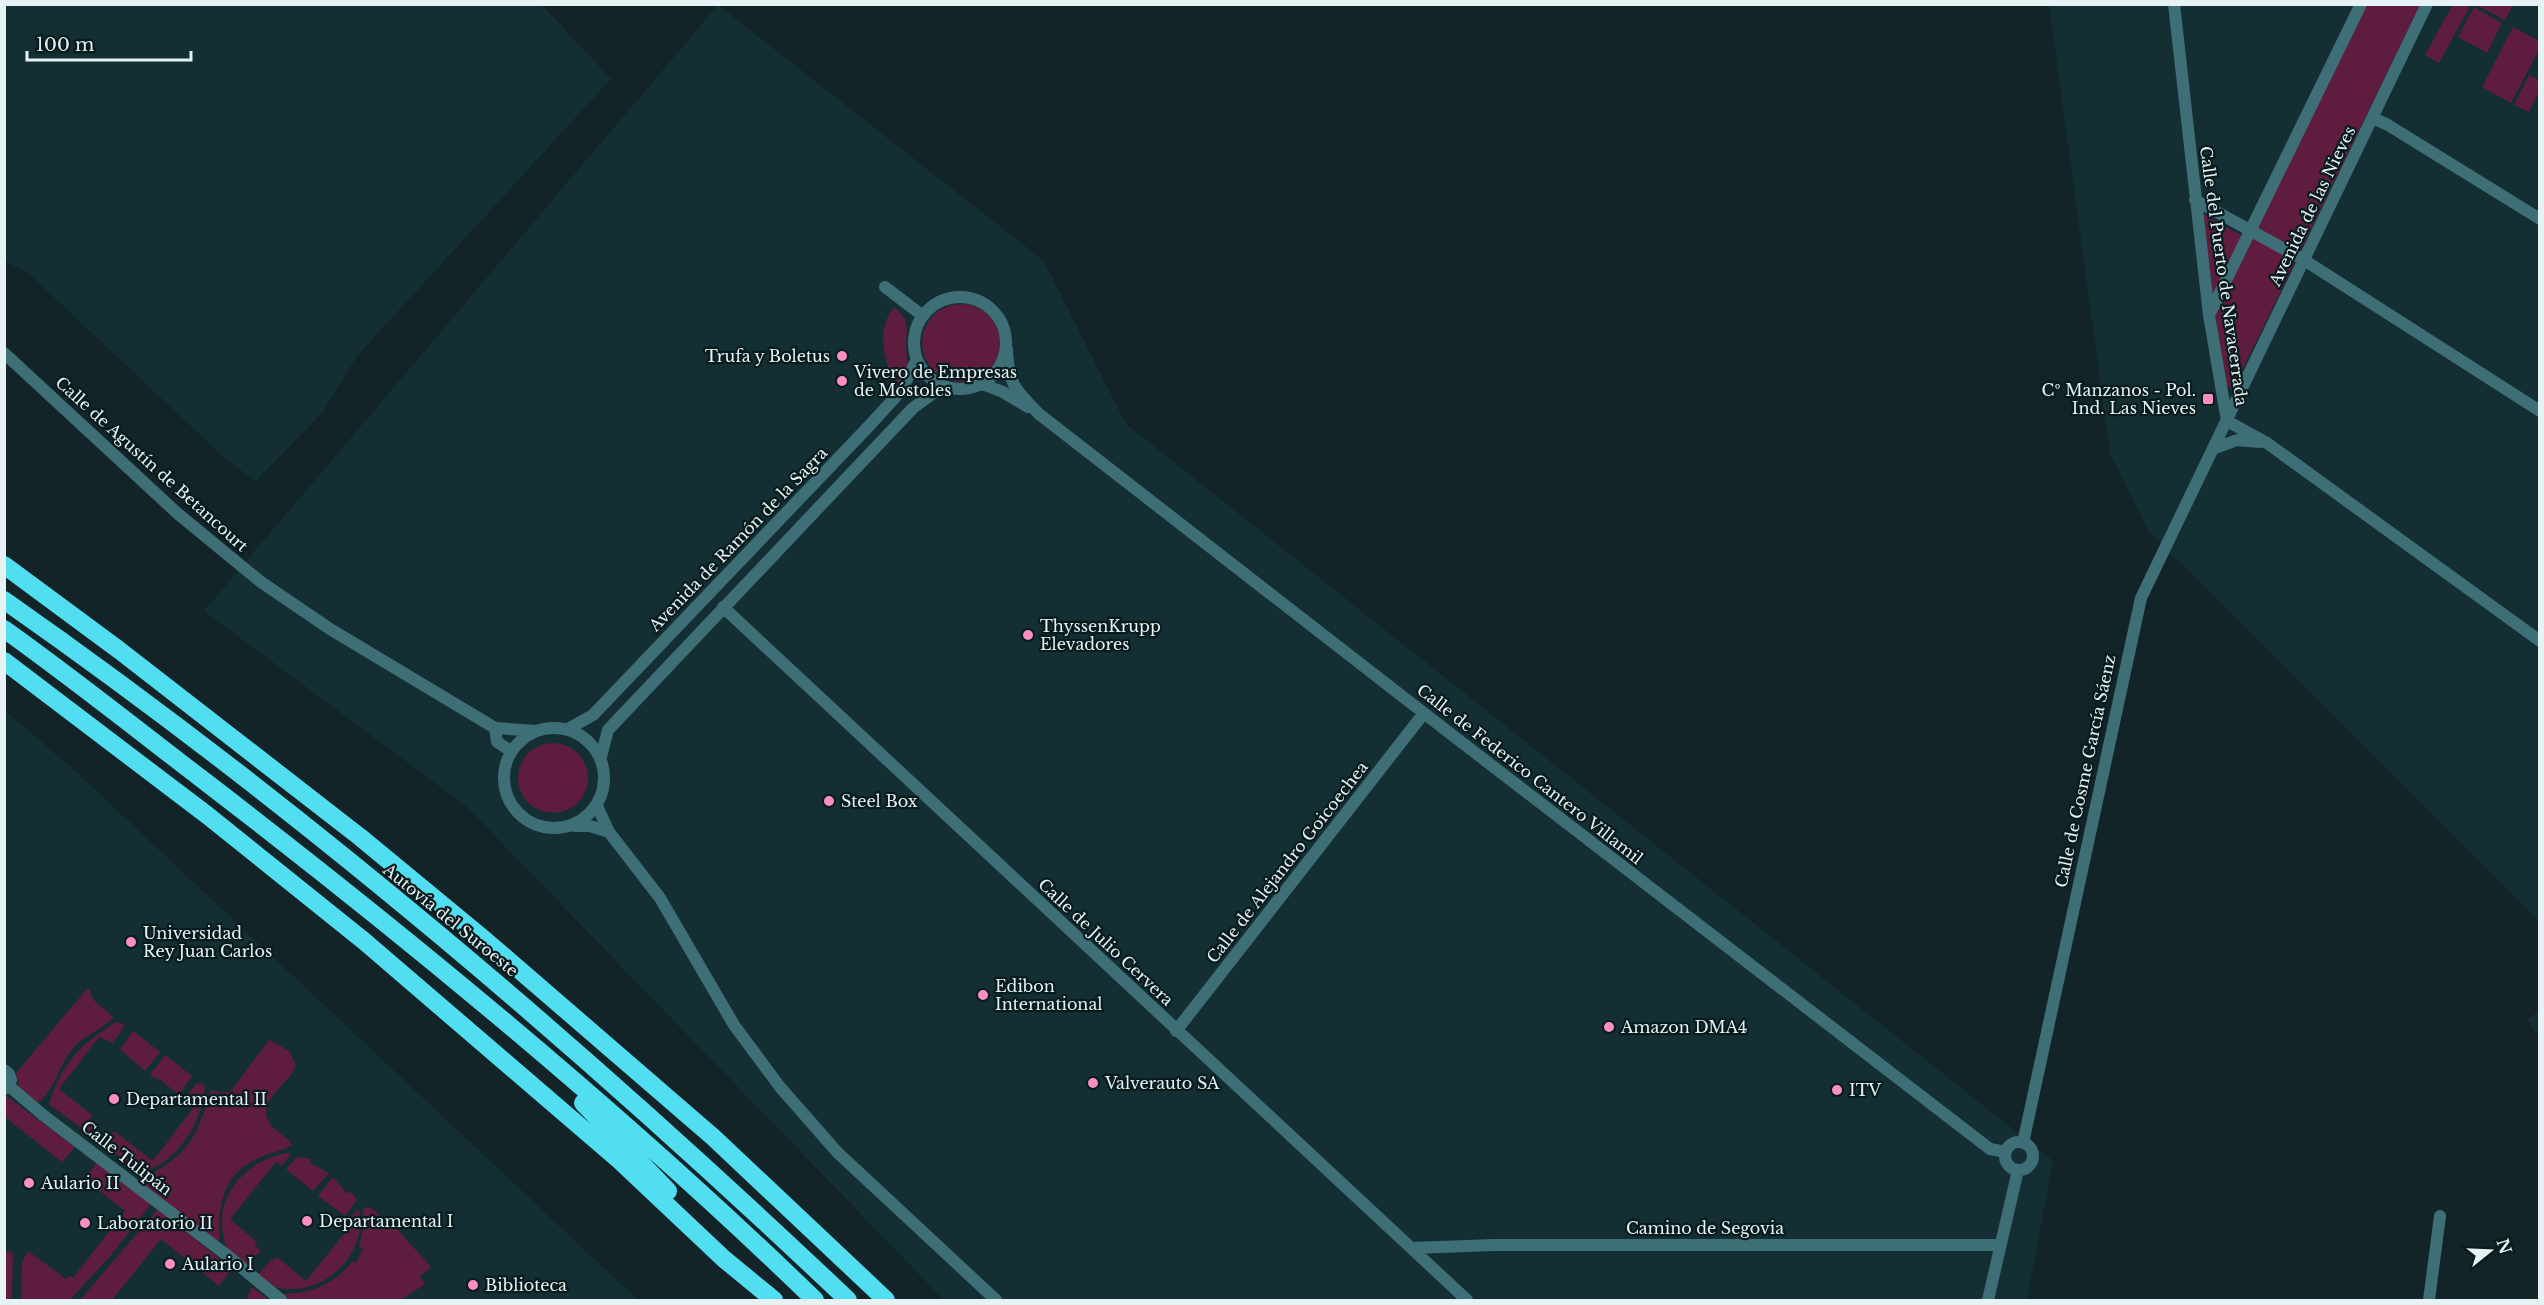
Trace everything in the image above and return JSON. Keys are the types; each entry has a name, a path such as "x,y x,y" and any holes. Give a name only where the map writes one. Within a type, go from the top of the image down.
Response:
{"highway":[{"path":"4,565 119,650 360,837 486,941 713,1137 886,1300"},
{"name":"Autovía del Suroeste","path":"4,600 137,696 342,856 521,1003 723,1184 848,1300"},
{"path":"4,629 366,906 618,1119 815,1300"},
{"path":"4,661 207,815 364,941 609,1152 724,1259 775,1300"},
{"path":"366,906 392,937 579,1099 775,1300"}],"street":[{"name":"Calle del Puerto de Navacerrada","path":"2174,4 2209,315 2227,421 2267,443 2540,641"},
{"path":"2209,315 2361,4"},
{"name":"Avenida de las Nieves","path":"2227,421 2427,4"},
{"path":"2373,118 2540,219"},
{"path":"2195,200 2304,260 2540,411"},
{"path":"885,287 923,316"},
{"path":"951,297 969,297 985,304 998,315 1006,331 1007,349 1003,363 994,375 970,389 956,390 932,380 923,370 917,359 914,344 916,329 923,316 935,304 951,297"},
{"name":"Calle de Federico Cantero Villamil","path":"1007,349 1008,372 1013,386 1039,414"},
{"name":"Calle de Agustín de Betancourt","path":"4,353 177,513 261,582 330,629 495,728 536,731"},
{"name":"Avenida de Ramón de la Sagra","path":"568,729 593,715 855,441 899,394 917,359"},
{"name":"Calle de Federico Cantero Villamil","path":"982,384 1003,392 1039,414 1990,1149 2006,1152"},
{"path":"601,757 608,730 913,408 943,386"},
{"name":"Calle de Cosme García Sáenz","path":"2023,1143 2141,598 2227,421"},
{"path":"2213,449 2237,440 2267,443"},
{"name":"Calle de Julio Cervera","path":"723,607 1467,1300"},
{"name":"Calle de Alejandro Goicoechea","path":"1176,1031 1424,713"},
{"path":"572,826 586,818 597,806 604,790 605,774 601,757 587,739 568,729 551,727 536,731 522,739 511,751 505,766 504,782 507,797 515,810 527,821 541,827 557,829 590,826 609,832"},
{"name":"Calle de Agustín de Betancourt","path":"495,728 497,742 511,751"},
{"path":"597,806 609,832 660,898 734,1025 780,1087 837,1152 996,1300"},
{"name":"Calle Tulipán","path":"4,1070 11,1077 7,1088 224,1253 280,1300"},
{"path":"2023,1143 2031,1151 2032,1158 2029,1166 2018,1170 2008,1165 2006,1152 2012,1144 2023,1143"},
{"path":"1988,1300 2018,1170"},
{"path":"2429,1300 2440,1216"},
{"name":"Camino de Segovia","path":"1411,1248 1495,1245 2000,1245"}],"shaded area":[{"path":"2453,4 2470,6 2439,63 2425,55"},
{"path":"2476,4 2513,5 2505,20"},
{"path":"4,5 542,5 611,79 357,356 322,413 256,481 228,461 27,272 5,261"},
{"path":"718,5 1044,261 1126,424 2053,1161 2027,1300 944,1300 466,806 204,611"},
{"path":"2049,5 2539,5 2539,921 2149,532 2110,453"},
{"path":"2366,5 2420,5 2233,389 2225,386 2202,213 2251,241"},
{"path":"2474,7 2502,23 2487,53 2458,37"},
{"path":"2513,27 2539,41 2540,48 2511,103 2482,87"},
{"path":"2529,75 2539,80 2539,91 2529,112 2514,105"},
{"path":"953,304 969,304 983,310 994,321 1000,335 1000,351 994,365 983,376 969,382 953,382 939,376 928,365 922,351 922,335 928,321 939,310"},
{"path":"895,307 905,319 907,329 908,365 898,385 888,367 883,346 885,325"},
{"name":"Universidad Rey Juan Carlos","path":"4,710 73,769 638,1300 5,1300"},
{"path":"560,743 573,749 582,758 586,764 588,778 586,792 578,803 567,811 546,813 528,803 520,792 518,771 528,753 539,745"},
{"path":"87,989 90,990 93,999 113,1018 72,1049 52,1086 43,1099 37,1103 19,1087 16,1073"},
{"path":"2539,1011 2539,1037 2527,1020"},
{"path":"116,1022 123,1024 124,1028 112,1043 99,1037 59,1089 92,1115 90,1119 100,1126 92,1136 49,1104 60,1076 74,1056 82,1047"},
{"path":"133,1031 160,1052 145,1071 120,1049"},
{"path":"269,1040 289,1051 296,1065 293,1072 270,1099 266,1114 271,1125 292,1145 247,1164 230,1182 221,1204 219,1244 139,1181 179,1154 194,1135 211,1090 222,1093 231,1091"},
{"path":"165,1055 192,1076 179,1095 158,1078 150,1075"},
{"path":"202,1083 205,1086 203,1100 186,1140 176,1151 153,1168 139,1173 101,1141 108,1132 111,1135 114,1131 153,1161 193,1108 185,1099 196,1084"},
{"path":"5,1095 75,1147 62,1162 6,1118 5,1120"},
{"path":"291,1153 282,1166 276,1162 230,1219 257,1242 254,1245 261,1250 248,1266 226,1249 222,1220 225,1204 230,1192 246,1172 267,1159"},
{"path":"297,1157 311,1159 310,1163 329,1173 313,1191 286,1169"},
{"path":"97,1162 151,1204 111,1255 70,1300 21,1300 22,1262 28,1251 66,1279 70,1276 73,1278 125,1211 85,1179"},
{"path":"333,1177 346,1193 351,1192 357,1200 345,1216 318,1196"},
{"path":"371,1208 397,1229 431,1267 420,1276 425,1284 401,1300 291,1300 282,1294 303,1292 322,1286 338,1276 353,1261 356,1263 363,1248 359,1247 363,1229 363,1209"},
{"path":"158,1209 232,1269 219,1286 161,1239 112,1300 80,1300"},
{"path":"358,1209 360,1227 353,1251 346,1262 327,1278 304,1288 285,1289 273,1286 259,1274 272,1259 277,1257 306,1281 353,1223 349,1220"},
{"path":"10,1251 13,1254 12,1300 5,1300 5,1253"},
{"path":"252,1287 269,1300 246,1300"}],"place":[{"name":"Trufa y Boletus","path":"842,356"},
{"name":"Vivero de Empresas de Móstoles","path":"842,381"},
{"name":"Cº Manzanos - Pol. Ind. Las Nieves","path":"2208,399"},
{"name":"ThyssenKrupp Elevadores","path":"1028,635"},
{"name":"Steel Box","path":"829,801"},
{"name":"Universidad Rey Juan Carlos","path":"131,942"},
{"name":"Edibon International","path":"983,995"},
{"name":"Amazon DMA4","path":"1609,1027"},
{"name":"Valverauto SA","path":"1093,1083"},
{"name":"ITV","path":"1837,1090"},
{"name":"Departamental II","path":"114,1099"},
{"name":"Aulario II","path":"29,1183"},
{"name":"Departamental I","path":"307,1221"},
{"name":"Laboratorio II","path":"85,1223"},
{"name":"Aulario I","path":"170,1264"},
{"name":"Biblioteca","path":"473,1285"}]}
